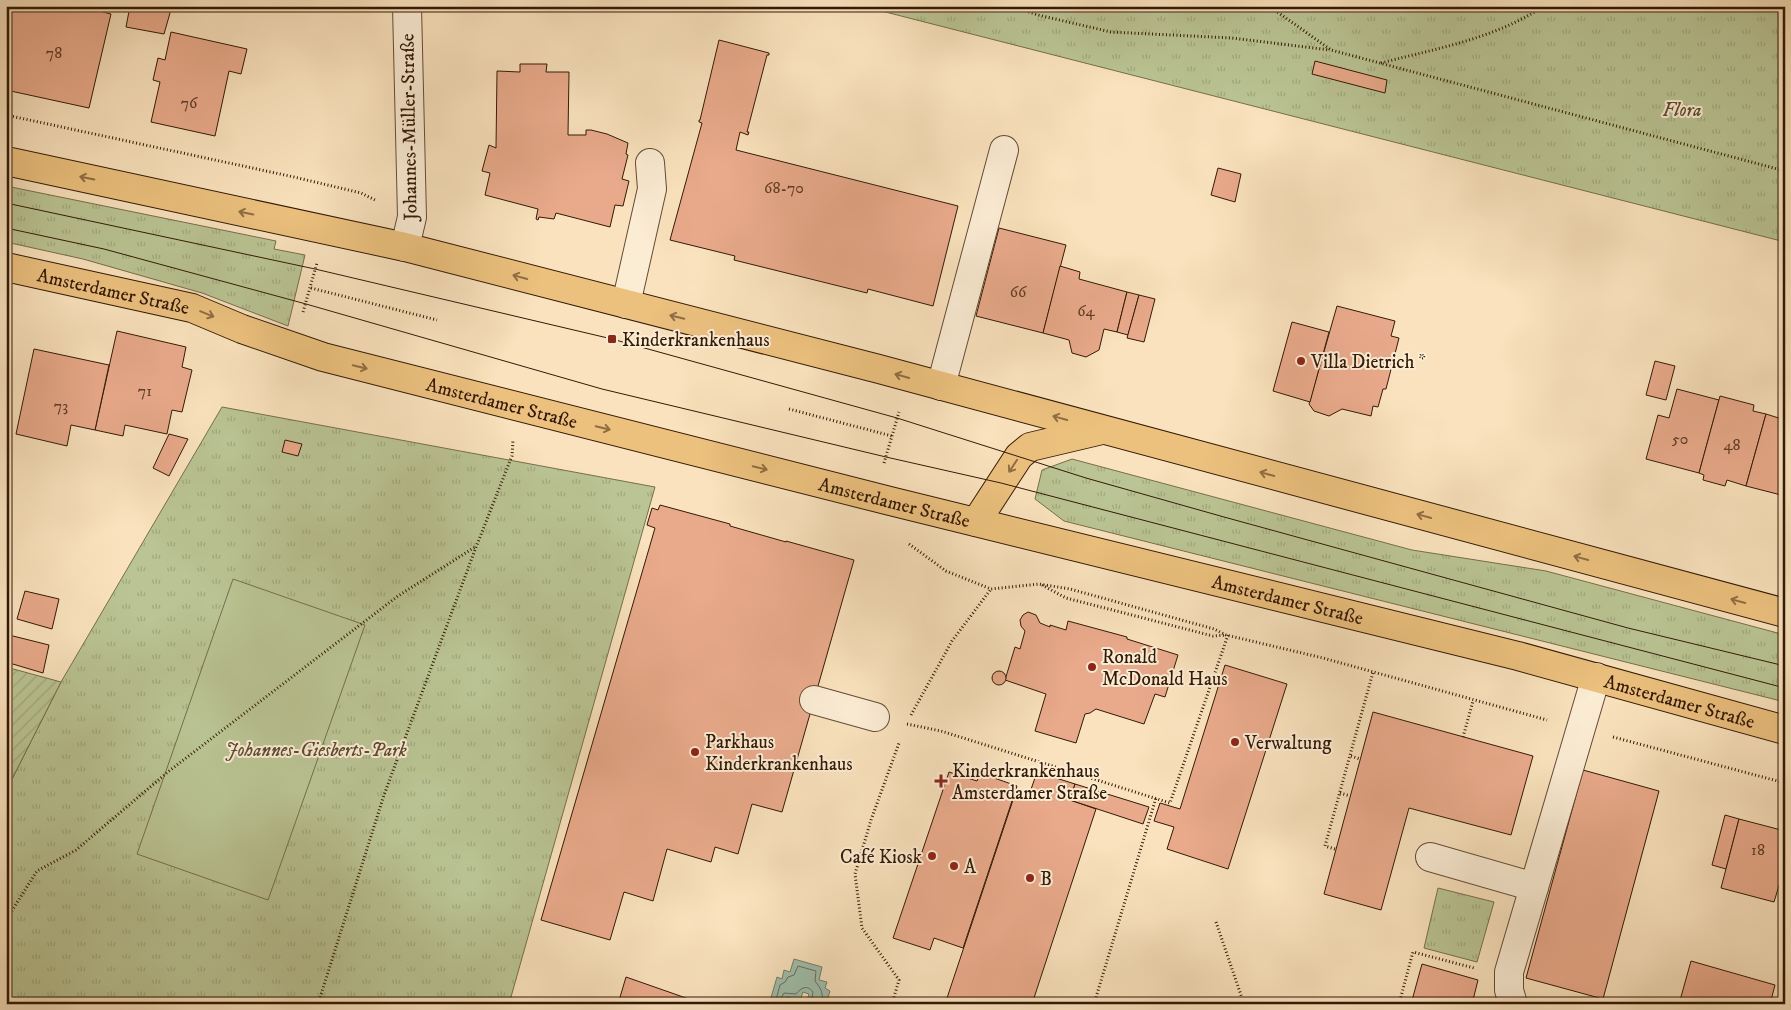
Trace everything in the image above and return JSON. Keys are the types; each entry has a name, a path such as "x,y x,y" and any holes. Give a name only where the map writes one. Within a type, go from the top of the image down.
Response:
{"main road":[{"path":"6,161 405,247 1104,429 1785,614"},
{"name":"Amsterdamer Straße","path":"6,267 192,308 250,332 323,357 976,522 1518,656 1785,730"},
{"path":"976,522 1019,456 1030,447 1104,429"}],"street":[{"name":"Johannes-Müller-Straße","path":"405,247 412,217 407,6"},
{"path":"941,386 1004,150"},
{"path":"626,304 652,189 650,163"},
{"path":"1513,1004 1509,990 1509,972 1596,677"},
{"path":"814,700 875,717"},
{"path":"1430,857 1534,887"}],"path":[{"path":"1012,6 1038,15 1111,32 1232,38 1331,50 1785,171"},
{"path":"1269,6 1331,50"},
{"path":"1379,64 1485,36 1524,19 1544,6"},
{"path":"6,115 361,193 412,217"},
{"path":"302,316 318,260"},
{"path":"311,288 437,320"},
{"path":"789,409 892,436"},
{"path":"883,465 900,409"},
{"path":"318,1004 384,796 476,547 512,456 513,437"},
{"path":"6,920 37,871 76,850 169,771 398,596 476,547"},
{"path":"1227,635 1213,636 1066,598 1039,584 1070,588 1214,629 1227,635 1373,672 1473,701 1785,783"},
{"path":"903,732 952,640 991,589"},
{"path":"875,717 941,732 1170,803 1227,635"},
{"path":"1335,849 1326,846 1373,672"},
{"path":"1462,737 1473,701"},
{"path":"892,1004 899,980 862,928 855,874 871,820 900,741"},
{"path":"1351,756 1360,759"},
{"path":"1340,792 1350,796"},
{"path":"1094,1004 1156,798"},
{"path":"1216,922 1244,1004"},
{"path":"1399,1004 1413,952 1476,968"}],"green space":[{"name":"Flora","path":"862,6 1785,6 1785,242"},
{"path":"6,186 276,241 274,249 305,255 288,326 202,293 83,259 6,242"},
{"name":"Johannes-Giesberts-Park","path":"222,407 655,487 509,1004 6,1004 6,791 61,682"},
{"path":"1072,459 1412,550 1546,571 1785,635 1785,702 1064,521 1035,499 1042,470"},
{"path":"233,579 365,625 268,900 137,854"},
{"path":"6,667 61,682 6,791"},
{"path":"1438,888 1494,902 1477,962 1424,948"}],"water":[{"path":"794,959 822,967 819,980 827,982 825,988 830,991 826,1004 806,1004 809,994 803,992 800,1001 787,997 785,1004 770,1001 777,977 782,979 784,970 790,972"}],"building":[{"path":"6,6 78,6 111,14 89,108 6,90"},
{"path":"130,6 172,6 164,34 126,27"},
{"path":"171,32 247,49 241,74 229,71 215,136 151,122 160,82 153,80 158,58 165,60"},
{"path":"719,40 769,53 747,132 749,132 748,135 740,132 736,150 958,206 933,306 868,289 867,293 734,260 735,256 670,240 702,123 699,120"},
{"path":"1315,61 1387,80 1385,93 1312,74"},
{"path":"520,64 547,64 546,72 569,72 568,135 586,135 586,130 591,130 607,134 628,143 626,154 628,155 622,179 629,181 623,206 615,205 610,227 556,213 554,219 539,217 538,220 536,219 538,209 485,195 490,173 482,171 489,145 496,148 497,71 520,72"},
{"path":"1218,168 1241,174 1235,202 1211,195"},
{"path":"999,228 1066,245 1043,333 976,316"},
{"path":"1060,266 1080,272 1079,279 1127,292 1117,332 1104,329 1099,350 1086,357 1072,353 1069,340 1043,333"},
{"path":"1127,292 1139,295 1128,335 1117,332"},
{"path":"1139,295 1155,299 1144,342 1127,338"},
{"path":"1337,306 1395,321 1391,336 1399,338 1386,389 1383,389 1378,407 1373,406 1371,416 1342,409 1329,416 1314,411 1309,404"},
{"name":"Villa Dietrich *","path":"1292,322 1329,332 1310,402 1273,391"},
{"path":"117,331 186,347 182,367 192,370 182,412 172,410 167,434 125,425 123,436 95,430"},
{"path":"34,349 109,365 95,430 71,425 67,446 16,434"},
{"path":"1655,361 1675,366 1666,400 1646,395"},
{"path":"1677,389 1719,400 1699,473 1646,459 1658,415 1669,418"},
{"path":"1720,396 1754,405 1753,411 1766,414 1746,486 1727,480 1725,486 1703,480 1704,475 1699,473"},
{"path":"1766,414 1785,420 1785,496 1746,486"},
{"path":"169,434 188,439 169,476 153,468"},
{"path":"285,440 302,444 298,456 282,452"},
{"name":"Parkhaus Kinderkrankenhaus","path":"660,505 854,560 782,812 752,804 738,854 715,847 711,862 667,849 653,901 624,892 610,940 541,920 655,528 647,525 652,508 658,510"},
{"path":"25,591 59,599 52,629 17,619"},
{"name":"Ronald McDonald Haus","path":"1028,612 1036,615 1040,623 1050,627 1050,625 1066,630 1068,621 1127,637 1127,639 1178,655 1165,697 1155,694 1144,724 1096,709 1085,714 1076,743 1035,731 1046,694 1005,680 1015,647 1020,649 1025,631 1021,626 1020,620"},
{"path":"6,623 12,625 6,648"},
{"path":"9,635 49,645 43,673 6,662 6,648"},
{"name":"Verwaltung","path":"1225,665 1287,684 1228,869 1167,849 1174,827 1154,821 1160,803 1180,809"},
{"path":"996,671 1002,671 1006,678 1002,685 996,685 992,681 992,675"},
{"path":"1373,712 1533,756 1511,835 1409,808 1381,910 1324,894"},
{"path":"1583,770 1659,791 1603,999 1526,978"},
{"name":"A","path":"949,772 977,781 980,773 1017,786 963,948 934,938 930,950 893,938"},
{"name":"B","path":"1037,772 1075,784 1070,800 1096,809 1032,1004 945,1004 1015,794 1028,798"},
{"path":"1075,784 1149,807 1143,824 1070,800"},
{"path":"1725,815 1739,819 1726,869 1712,865"},
{"path":"1739,819 1785,831 1785,866 1774,902 1721,888"},
{"path":"1691,961 1775,985 1770,1004 1679,1004"},
{"path":"1422,964 1478,980 1472,1004 1411,1004"},
{"path":"626,977 686,998 703,1004 618,1004"}],"tram line":[{"path":"6,203 315,269 612,339 897,418 1086,478 1224,517 1628,628 1785,666"},
{"path":"6,228 104,249 306,304 602,389 1001,483 1785,688"}],"place":[{"name":"Kinderkrankenhaus","path":"612,339"},
{"name":"Villa Dietrich *","path":"1301,361"},
{"name":"Ronald McDonald Haus","path":"1092,667"},
{"name":"Verwaltung","path":"1235,742"},
{"name":"Parkhaus Kinderkrankenhaus","path":"695,752"},
{"name":"Kinderkrankenhaus Amsterdamer Straße","path":"941,781"},
{"name":"Café Kiosk","path":"932,856"},
{"name":"A","path":"954,866"},
{"name":"B","path":"1030,878"}]}
